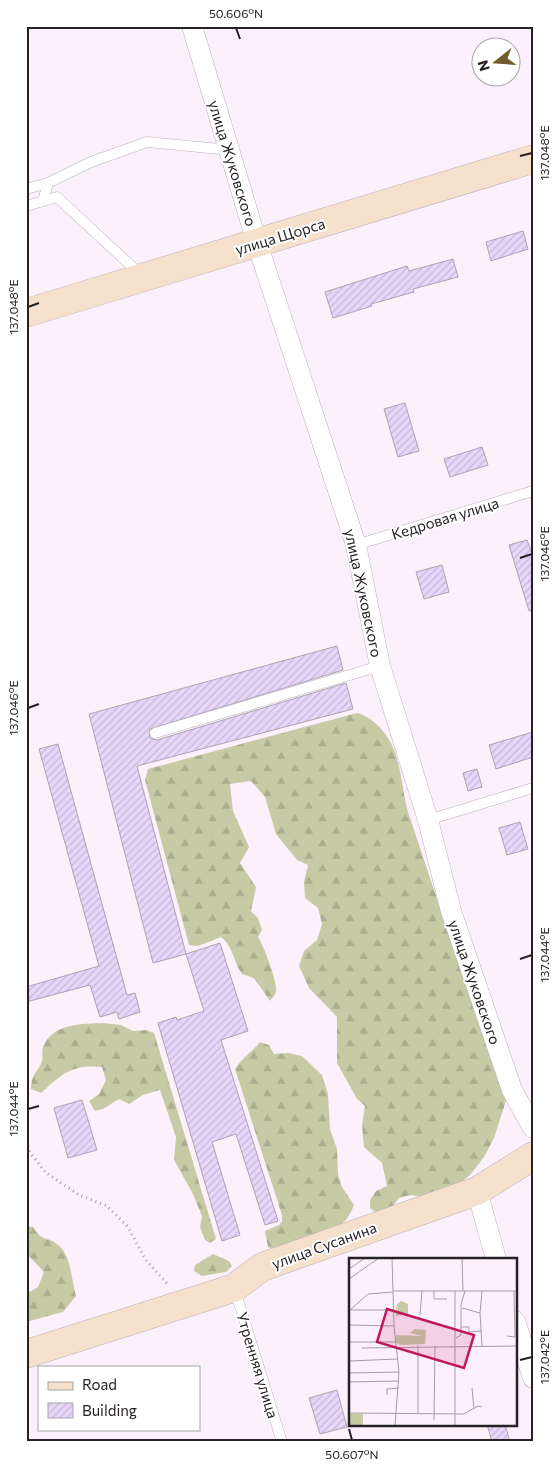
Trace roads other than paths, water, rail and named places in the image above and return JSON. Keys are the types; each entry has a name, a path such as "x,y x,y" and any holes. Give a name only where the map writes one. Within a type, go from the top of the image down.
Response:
{"street":[{"name":"улица Жуковского","path":"192,26 258,243 356,545 380,666 428,820 451,911 512,1090 533,1128"},
{"name":"улица Щорса","path":"26,313 533,159"},
{"name":"улица Сусанина","path":"26,1354 234,1288 262,1267 477,1191 533,1156"},
{"path":"477,1191 496,1258"},
{"path":"516,1324 533,1378"}],"lane":[{"path":"26,189 48,183 91,162 147,142 230,150"},
{"path":"43,201 48,183"},
{"path":"26,206 57,197 143,277"},
{"name":"Кедровая улица","path":"356,545 533,491"},
{"path":"155,733 380,666"},
{"path":"428,820 533,788"},
{"name":"Утренняя улица","path":"234,1288 282,1442"}]}
